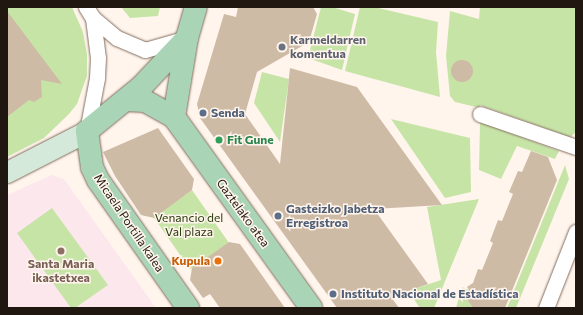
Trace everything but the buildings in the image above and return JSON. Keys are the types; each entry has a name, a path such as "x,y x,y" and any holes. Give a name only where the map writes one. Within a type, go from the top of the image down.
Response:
{"main road":[{"path":"174,117 187,38 196,7"},
{"path":"7,172 87,131 126,100 187,38"},
{"name":"Gaztelako atea","path":"126,100 145,101 174,117 311,308"},
{"name":"Micaela Portilla kalea","path":"87,131 92,168 98,180 188,308"}],"street":[{"path":"90,12 117,38 145,50 187,38"},
{"path":"87,131 98,65 97,40 90,12"},
{"path":"480,114 576,146"},
{"path":"546,308 576,232"}],"shaded area":[{"name":"Santa Maria ikastetxea","path":"52,175 64,179 156,308 7,308 7,195"}],"green space":[{"path":"7,7 72,7 83,32 87,54 87,76 77,104 69,114 44,138 7,157"},
{"path":"121,7 160,7 158,16 130,18"},
{"path":"321,7 332,7 355,14 342,70 308,58"},
{"path":"360,7 374,7 438,22 436,52 440,97 345,71"},
{"path":"480,7 576,7 576,132 570,137 480,105 480,108 455,102 450,96 446,56 450,11 479,19"},
{"path":"262,72 289,79 280,142 254,103"},
{"path":"391,119 470,138 471,192 445,198"},
{"path":"480,122 559,151 555,159 517,146 501,179 479,170"},
{"path":"565,165 569,179 516,308 507,308"},
{"name":"Venancio del Val plaza","path":"192,190 229,242 190,269 153,217"},
{"path":"479,199 434,308 420,308 408,291 441,280 427,207"},
{"path":"52,208 108,285 75,308 71,308 17,233"},
{"path":"462,287 469,290 463,294 473,308 456,308"}],"place":[{"name":"Karmeldarren komentua","path":"282,47"},
{"name":"Senda","path":"203,113"},
{"name":"Fit Gune","path":"219,140"},
{"name":"Gasteizko Jabetza Erregistroa","path":"278,216"},
{"name":"Santa Maria ikastetxea","path":"61,251"},
{"name":"Kupula","path":"218,261"},
{"name":"Instituto Nacional de Estadística","path":"333,294"}]}
